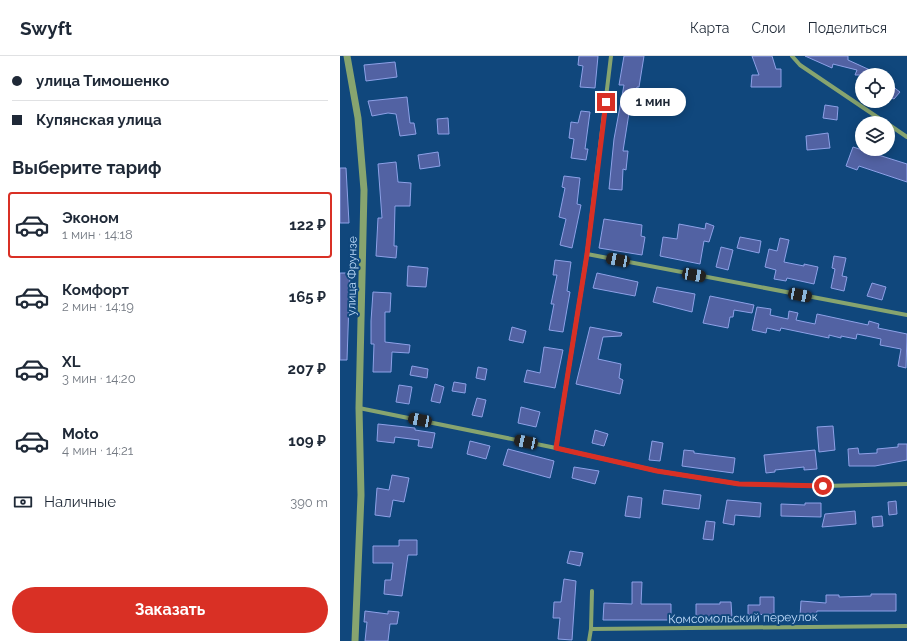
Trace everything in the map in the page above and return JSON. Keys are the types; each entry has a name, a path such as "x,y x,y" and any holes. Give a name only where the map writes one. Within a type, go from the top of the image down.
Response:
{"street":[{"name":"улица Фрунзе","path":"347,56 358,118 364,190 359,408 361,495 355,641"},
{"path":"556,448 587,254 611,56"},
{"path":"792,56 800,65 875,116"},
{"path":"895,129 907,137"},
{"path":"587,254 907,315"},
{"path":"359,408 556,448 657,471 739,484 823,486 907,484"},
{"path":"589,641 591,629 592,591"},
{"name":"Комсомольский переулок","path":"591,629 907,626"}],"building":[{"path":"579,56 598,56 595,88 580,87 583,66 578,65"},
{"path":"624,56 644,56 639,87 637,87 632,114 629,113 623,151 628,151 626,170 623,169 622,190 609,189 614,139 624,85 619,85"},
{"path":"752,56 772,56 776,69 781,69 781,87 751,87 752,75 759,75"},
{"path":"805,56 848,56 848,60 866,68 855,68 855,70 833,64 832,68"},
{"path":"395,62 397,77 366,81 364,65"},
{"path":"895,88 900,92 895,98"},
{"path":"407,97 410,123 414,123 416,134 400,136 396,114 388,113 372,116 368,101"},
{"path":"825,105 838,107 837,120 823,118"},
{"path":"581,111 590,112 585,149 588,149 586,160 571,158 574,139 569,138 571,122 578,123"},
{"path":"448,118 449,134 438,134 437,119"},
{"path":"828,133 830,148 807,150 806,136"},
{"path":"853,147 855,148 855,156 882,156 907,164 907,182 859,166 857,170 846,166"},
{"path":"438,152 440,166 420,169 418,155"},
{"path":"396,162 398,182 411,183 410,206 395,206 394,246 397,246 396,258 376,256 378,218 382,218 378,164"},
{"path":"340,168 346,168 349,223 340,223"},
{"path":"564,176 580,178 577,204 581,205 572,248 560,245 566,219 559,217 565,188 562,187"},
{"path":"604,219 642,225 641,236 645,237 642,255 599,248"},
{"path":"706,223 714,226 709,242 704,241 700,264 660,256 663,237 677,239 679,224 705,229"},
{"path":"740,237 761,241 759,253 737,248"},
{"path":"780,238 789,240 784,262 818,267 814,284 787,278 786,281 774,279 776,270 765,267 769,249 777,251"},
{"path":"721,247 733,250 728,270 716,267"},
{"path":"834,256 846,258 842,276 847,277 844,291 831,288 835,269 832,268"},
{"path":"555,260 571,262 567,291 570,292 563,332 549,330 554,304 551,304 557,275 553,275"},
{"path":"408,266 428,268 426,287 407,286"},
{"path":"340,273 350,273 347,360 340,360"},
{"path":"597,273 638,282 635,296 593,288"},
{"path":"872,283 886,287 882,300 867,296"},
{"path":"657,287 695,294 692,312 653,302"},
{"path":"373,292 391,293 390,312 385,312 385,342 410,345 409,353 392,352 391,372 373,372 374,344 371,344 371,321"},
{"path":"710,296 754,305 752,313 734,310 733,317 730,317 728,328 703,323"},
{"path":"757,307 771,309 770,315 788,319 789,311 798,313 796,320 815,324 817,314 868,325 869,321 879,324 878,328 907,334 906,368 898,366 901,349 880,345 881,339 857,334 856,339 841,336 841,338 829,335 829,338 781,328 780,331 767,328 766,333 752,330"},
{"path":"512,327 526,331 523,343 509,340"},
{"path":"590,327 622,333 621,336 603,337 598,359 621,364 619,378 623,380 620,394 576,384"},
{"path":"544,347 563,350 555,388 524,382 527,370 540,373"},
{"path":"412,366 428,369 427,378 410,375"},
{"path":"478,367 487,369 485,380 476,378"},
{"path":"454,382 466,384 465,393 452,391"},
{"path":"435,384 444,387 440,403 431,401"},
{"path":"399,385 412,387 409,404 396,402"},
{"path":"477,398 486,400 482,417 472,415"},
{"path":"521,407 540,412 536,427 518,423"},
{"path":"378,424 415,428 415,430 435,433 432,448 418,446 419,440 395,437 394,443 377,441"},
{"path":"833,426 835,450 819,452 817,427"},
{"path":"595,430 608,434 604,446 592,443"},
{"path":"470,441 490,446 486,459 467,454"},
{"path":"652,441 663,443 660,461 649,460"},
{"path":"898,444 907,444 907,460 875,466 849,466 848,449 858,448 859,454 877,453 877,449 898,447"},
{"path":"508,449 554,461 550,478 503,465"},
{"path":"684,450 694,451 694,453 735,458 733,473 682,466"},
{"path":"815,450 817,469 804,470 804,467 775,470 775,472 766,473 764,455"},
{"path":"574,467 599,471 595,484 572,478"},
{"path":"392,475 409,478 404,502 393,500 390,517 375,515 377,488 389,490"},
{"path":"664,490 701,495 699,509 662,504"},
{"path":"628,496 642,498 640,518 625,516"},
{"path":"727,500 761,503 760,517 735,515 734,525 723,523"},
{"path":"896,501 897,514 889,515 888,502"},
{"path":"805,503 821,503 821,517 781,516 781,504 805,505"},
{"path":"855,511 856,524 822,527 825,514"},
{"path":"882,516 883,526 873,527 872,517"},
{"path":"706,521 715,522 713,540 703,539"},
{"path":"399,540 417,540 417,555 408,555 402,596 384,594 385,580 391,580 393,563 373,563 373,546 399,546"},
{"path":"570,551 583,553 580,566 567,563"},
{"path":"564,579 576,581 572,640 558,639 560,618 553,618 554,602 561,602"},
{"path":"632,582 642,582 641,604 671,604 671,620 603,620 604,603 632,604"},
{"path":"871,594 896,594 896,611 817,611 816,616 800,616 801,601 826,603 826,595 839,595 839,597 871,596"},
{"path":"760,597 774,597 774,614 748,615 748,605 760,605"},
{"path":"720,602 731,602 732,618 696,617 696,604 720,604"},
{"path":"365,611 388,614 388,611 399,612 397,624 390,624 388,641 365,641 367,622 364,622"}],"route":[{"path":"606,102 587,254 556,448 657,471 739,484 823,486"}]}
